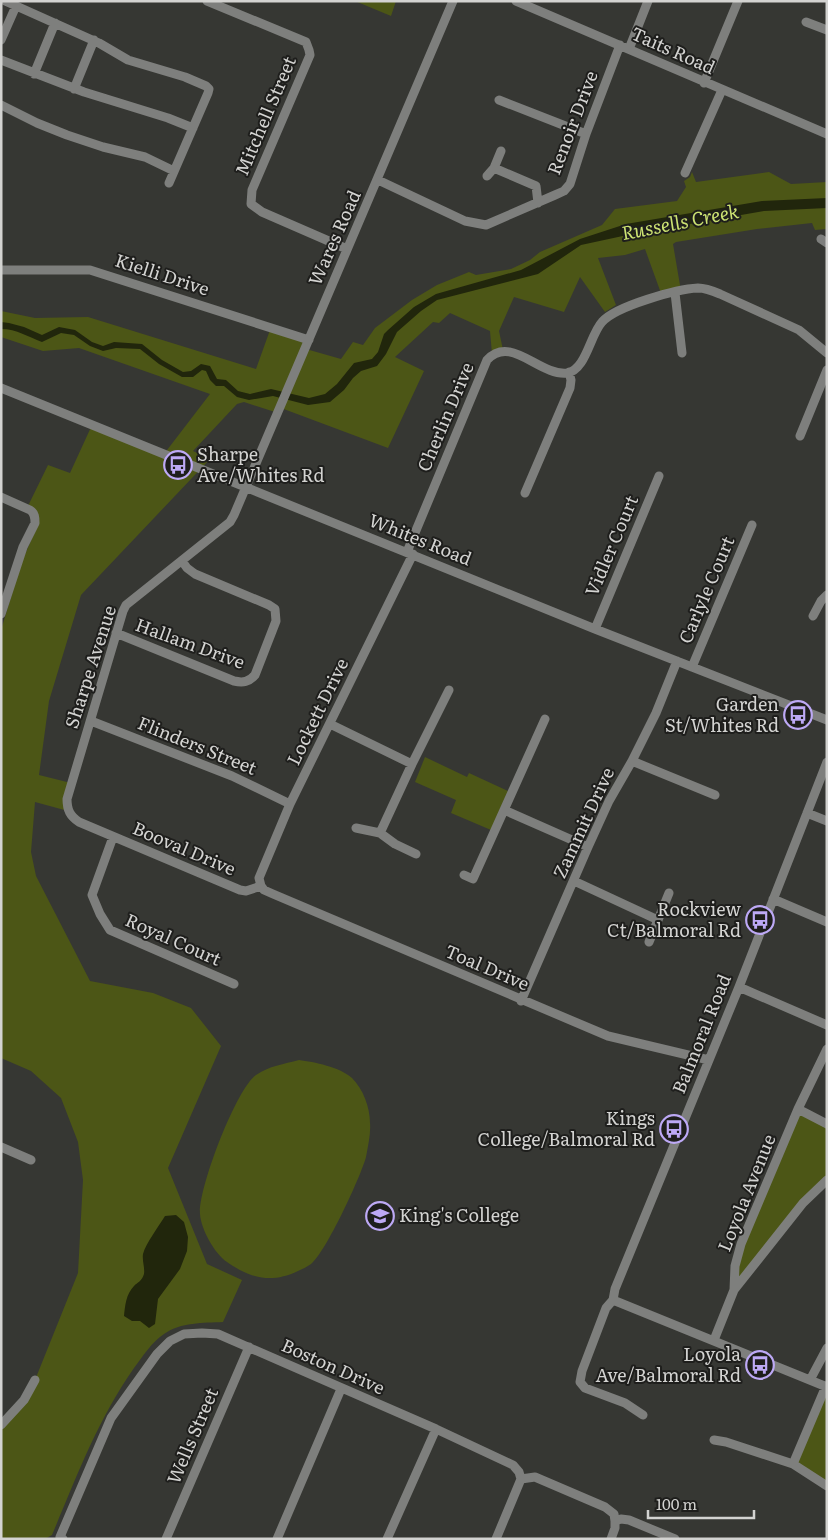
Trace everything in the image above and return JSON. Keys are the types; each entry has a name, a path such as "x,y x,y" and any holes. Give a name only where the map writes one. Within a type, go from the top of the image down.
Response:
{"street":[{"name":"Mitchell Street","path":"207,1 306,42 310,55 252,190 251,204 262,212 347,249"},
{"name":"Wares Road","path":"247,488 453,1"},
{"name":"Taits Road","path":"516,1 827,134"},
{"path":"629,49 648,1"},
{"path":"704,82 738,1"},
{"path":"1,40 12,3 94,40 128,60 185,77 206,86 209,89 208,92 169,183"},
{"path":"806,22 827,30"},
{"path":"34,74 55,23"},
{"path":"74,89 94,40"},
{"name":"Renoir Drive","path":"378,180 465,221 480,225 492,222 564,190 570,184 586,134 620,45"},
{"path":"1,60 74,89 168,118 193,128"},
{"path":"685,173 722,90"},
{"path":"498,100 586,134"},
{"path":"1,105 67,135 145,158 174,171"},
{"path":"488,176 494,168 501,151"},
{"path":"494,168 536,186 538,202"},
{"name":"Kielli Drive","path":"1,270 90,270 309,340"},
{"path":"524,493 570,388 569,372 581,364 595,332 610,314 621,308 698,288 709,289 799,330 827,353"},
{"path":"675,293 682,353"},
{"name":"Cherlin Drive","path":"410,553 487,360 497,351 509,351 554,372 569,372"},
{"path":"800,436 827,370"},
{"name":"Whites Road","path":"1,388 594,629 827,720"},
{"name":"Vidler Court","path":"594,629 659,476"},
{"name":"Sharpe Avenue","path":"96,830 73,818 68,811 67,805 72,781 121,616 126,606 230,522 247,488"},
{"path":"1,497 33,512 35,523 5,592 1,614"},
{"name":"Carlyle Court","path":"692,667 752,525"},
{"name":"Lockett Drive","path":"261,886 259,878 290,804 330,724 410,553"},
{"name":"Hallam Drive","path":"116,633 234,681 240,682 251,679 255,675 276,621 274,609 269,605 195,574 182,561"},
{"path":"813,616 821,601 827,595"},
{"name":"Zammit Drive","path":"521,1001 609,801 656,713 677,661"},
{"path":"380,833 449,690"},
{"path":"464,875 478,881 504,810 545,719"},
{"name":"Flinders Street","path":"91,721 232,776 290,804"},
{"path":"330,724 412,764"},
{"path":"632,761 715,795"},
{"name":"Balmoral Road","path":"644,1414 625,1403 585,1388 580,1382 582,1371 606,1308 614,1300 615,1289 739,987 827,762"},
{"path":"504,810 588,847"},
{"path":"807,813 827,821"},
{"path":"356,828 380,833 395,844 416,854"},
{"name":"Booval Drive","path":"96,830 240,890 246,891 261,886"},
{"name":"Royal Court","path":"113,837 92,895 100,914 110,930 234,984"},
{"path":"574,881 658,920"},
{"name":"Toal Drive","path":"261,886 268,892 521,1001 617,1040 709,1060"},
{"path":"649,942 669,893"},
{"path":"773,899 827,922"},
{"path":"739,987 827,1025"},
{"name":"Loyola Avenue","path":"734,1290 735,1266 741,1244 798,1109 827,1049"},
{"path":"798,1109 827,1124"},
{"path":"1,1147 31,1160"},
{"name":"Loyola Avenue","path":"714,1340 734,1290 804,1204 827,1180"},
{"path":"614,1300 826,1386 793,1464"},
{"name":"Boston Drive","path":"61,1538 111,1418 157,1354 170,1341 184,1334 218,1334 250,1347 513,1464 519,1472 521,1479"},
{"name":"Wells Street","path":"166,1539 250,1347"},
{"path":"810,1380 827,1348"},
{"path":"2,1424 24,1400 35,1380"},
{"path":"277,1539 341,1389"},
{"path":"387,1539 436,1429"},
{"path":"714,1440 726,1442 793,1464 827,1486"},
{"path":"496,1539 521,1479 535,1477 596,1503 614,1514 615,1528 611,1539"},
{"path":"615,1521 621,1519 629,1520 675,1539"}],"green space":[{"path":"355,1 396,1 391,16"},
{"path":"692,172 696,182 769,172 791,184 827,182 826,229 815,230 812,223 757,229 676,242 673,244 681,291 662,296 645,249 625,255 598,258 616,305 605,312 580,277 564,312 514,297 499,331 503,350 492,354 490,331 450,313 439,323 433,322 395,357 424,371 388,448 281,408 278,413 244,402 237,404 193,451 210,459 81,595 49,701 39,775 71,783 68,811 35,802 31,852 36,876 90,981 153,993 191,1008 221,1046 168,1168 207,1264 242,1280 223,1322 192,1324 171,1330 156,1341 134,1368 121,1387 99,1428 52,1535 45,1539 1,1539 1,1425 35,1380 78,1273 83,1180 78,1142 61,1098 31,1071 1,1058 1,630 22,561 38,525 27,508 48,465 70,473 92,425 164,454 210,394 79,348 43,351 1,337 1,311 35,318 88,317 256,369 270,330 308,342 306,349 341,359 353,342 363,345 375,328 412,300 437,285 469,272 476,275 511,269 530,260 540,252 602,225 615,209 677,201 686,187 684,181 690,177"},
{"path":"425,757 467,777 469,773 508,791 491,830 451,813 456,800 415,782"},
{"path":"299,1060 334,1068 347,1074 356,1082 363,1093 370,1117 366,1157 334,1230 317,1257 309,1265 288,1275 270,1278 261,1277 236,1268 217,1253 203,1227 200,1214 201,1201 220,1140 248,1084 256,1075 266,1069"},
{"path":"798,1109 827,1124 827,1180 734,1290 735,1266"},
{"path":"827,1387 827,1486 793,1464"}],"water":[{"name":"Russells Creek","path":"827,198 827,208 764,211 581,245 538,274 437,300 397,332 386,354 377,366 361,371 330,402 308,405 273,396 249,400 237,397 224,386 216,386 210,380 206,371 202,370 193,377 182,377 159,364 140,349 116,348 103,351 90,346 74,335 61,333 42,342 17,332 1,329 1,322 9,323 42,335 59,327 75,330 92,342 103,346 114,342 142,344 162,360 183,372 191,371 201,364 210,366 217,379 226,380 238,391 250,394 271,389 309,398 325,394 337,384 354,363 372,359 378,352 384,334 414,307 436,294 521,270 580,239 626,224 762,201"},
{"path":"176,1215 184,1222 188,1237 187,1251 180,1269 158,1299 155,1324 149,1328 140,1321 132,1321 124,1316 126,1300 131,1289 143,1276 143,1254 150,1240 165,1216"}],"place":[{"name":"Sharpe Ave/Whites Rd","path":"178,465"},
{"name":"Garden St/Whites Rd","path":"798,715"},
{"name":"Rockview Ct/Balmoral Rd","path":"760,920"},
{"name":"Kings College/Balmoral Rd","path":"674,1129"},
{"name":"King's College","path":"380,1216"},
{"name":"Loyola Ave/Balmoral Rd","path":"760,1365"}]}
